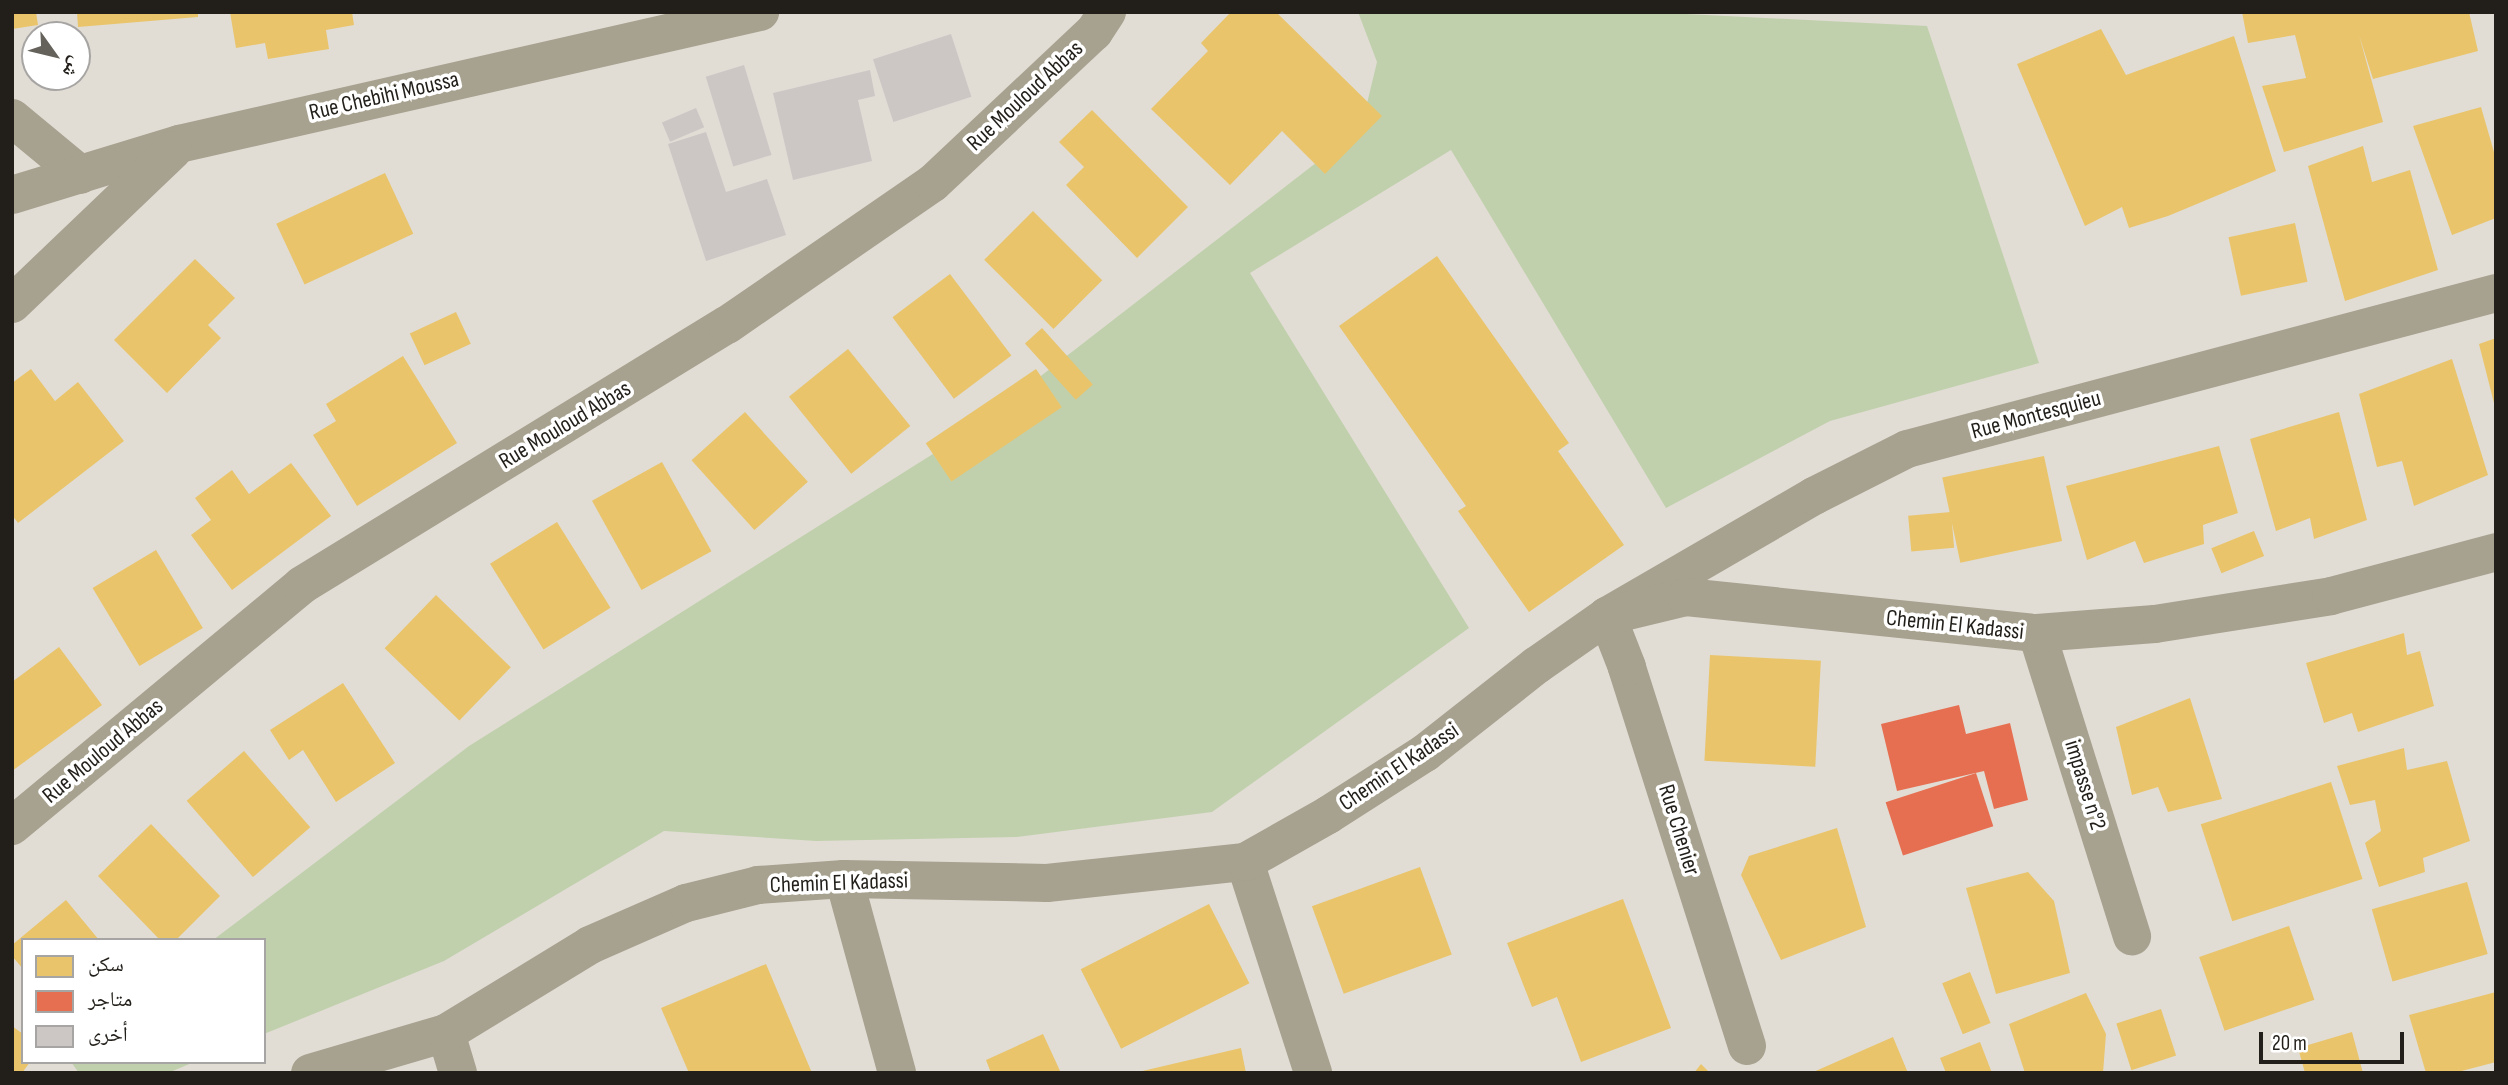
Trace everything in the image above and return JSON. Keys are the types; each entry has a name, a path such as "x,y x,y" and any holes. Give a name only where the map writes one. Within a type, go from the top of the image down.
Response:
{"street":[{"name":"Rue Chebihi Moussa","path":"12,195 179,144 760,12"},
{"name":"Rue Mouloud Abbas","path":"12,826 302,585 727,325 933,183 1094,32 1107,12"},
{"path":"12,118 81,175"},
{"path":"12,304 179,144"},
{"name":"Rue Montesquieu","path":"1607,616 1814,496 1907,449 2496,293"},
{"name":"Chemin El Kadassi","path":"310,1073 446,1033 590,945 686,903 758,885 844,879 1047,883 1245,862 1328,815 1425,753 1537,666 1607,616 1686,597 2037,633 2155,624 2331,596 2496,552"},
{"name":"Rue Chenier","path":"1607,616 1627,667 1747,1046"},
{"name":"impasse n°2","path":"2037,633 2132,937"},
{"path":"1245,862 1313,1073"},
{"path":"844,879 897,1073"},
{"path":"446,1033 458,1073"}],"green space":[{"path":"1358,12 1647,12 1927,26 2039,363 1830,421 1666,508 1451,150 1250,273 1469,628 1212,812 1017,837 816,841 664,831 444,961 266,1033 266,938 216,938 469,746 971,430 1361,128 1377,62"},
{"path":"72,1064 189,1064 168,1073 79,1073"}],"building: سكن":[{"path":"12,12 36,12 37,21 21,21 21,28 12,29"},
{"path":"77,12 198,12 198,17 91,26 91,21 78,21"},
{"path":"230,12 352,12 354,25 326,30 329,49 268,59 265,43 236,48"},
{"path":"1231,12 1276,12 1382,116 1325,174 1282,131 1230,185 1151,109 1208,51 1201,43"},
{"path":"2242,12 2469,12 2478,51 2373,79 2359,35 2383,122 2284,152 2262,86 2306,78 2295,35 2248,43"},
{"path":"2101,29 2126,75 2234,36 2276,171 2168,216 2129,228 2122,207 2085,226 2017,64"},
{"path":"2481,107 2496,159 2496,218 2452,235 2413,126"},
{"path":"1092,110 1188,207 1137,258 1066,185 1084,167 1059,142"},
{"path":"2363,146 2372,182 2410,170 2438,270 2345,301 2308,166"},
{"path":"385,173 413,234 305,284 276,224"},
{"path":"1033,211 1102,280 1054,329 984,260"},
{"path":"2295,223 2307,282 2241,296 2228,237"},
{"path":"1437,256 1569,443 1558,451 1624,545 1529,612 1458,511 1466,506 1339,326"},
{"path":"195,259 235,298 208,325 221,338 167,393 114,340"},
{"path":"950,274 1011,355 954,399 892,317"},
{"path":"456,312 471,344 425,365 410,334"},
{"path":"1042,328 1093,384 1076,400 1025,343"},
{"path":"2496,338 2496,407 2495,407 2479,344"},
{"path":"848,349 910,426 851,474 789,397"},
{"path":"403,356 457,443 357,506 313,435 336,421 326,404"},
{"path":"2452,359 2488,475 2414,506 2402,461 2377,467 2359,394"},
{"path":"31,369 55,401 78,382 124,441 18,523 12,515 12,383"},
{"path":"1036,369 1062,407 951,482 926,443"},
{"path":"745,412 808,482 754,530 691,460"},
{"path":"2339,412 2367,520 2314,539 2310,518 2276,531 2250,439"},
{"path":"2219,446 2238,513 2203,525 2204,544 2144,563 2135,541 2087,560 2066,486"},
{"path":"2044,456 2062,541 1960,563 1942,478"},
{"path":"662,462 711,551 641,590 592,501"},
{"path":"291,463 331,516 232,590 191,535 211,520 195,498 232,470 249,494"},
{"path":"1951,512 1954,548 1911,552 1908,516"},
{"path":"557,522 611,608 544,650 490,564"},
{"path":"2254,531 2264,556 2221,573 2211,548"},
{"path":"156,550 203,628 139,666 93,588"},
{"path":"436,595 511,667 459,720 385,648"},
{"path":"2404,633 2407,655 2420,651 2434,706 2358,732 2352,713 2324,723 2306,663"},
{"path":"59,647 102,705 12,771 12,682"},
{"path":"1710,655 1821,661 1815,767 1704,761"},
{"path":"343,683 395,763 336,802 303,750 289,760 270,730"},
{"path":"2190,698 2222,799 2168,812 2158,787 2132,795 2116,727"},
{"path":"2404,748 2407,770 2447,761 2470,841 2423,858 2425,872 2379,887 2365,843 2381,831 2375,800 2350,805 2337,766"},
{"path":"244,751 310,827 253,877 187,801"},
{"path":"2331,782 2363,879 2232,921 2201,824"},
{"path":"151,824 220,896 178,938 158,938 98,876"},
{"path":"1837,828 1866,927 1781,960 1741,875 1749,856"},
{"path":"1420,867 1452,954 1344,994 1312,906"},
{"path":"2028,872 2054,901 2070,973 1996,994 1966,888"},
{"path":"2467,882 2488,954 2393,981 2372,909"},
{"path":"1623,899 1671,1028 1581,1062 1557,997 1532,1007 1507,943"},
{"path":"66,900 97,938 21,938 21,967 12,956 12,945"},
{"path":"1209,904 1249,983 1121,1049 1081,969"},
{"path":"2289,926 2314,1000 2225,1031 2199,957"},
{"path":"766,964 812,1073 689,1073 661,1008"},
{"path":"1970,972 1991,1023 1963,1034 1942,983"},
{"path":"2496,992 2496,1062 2454,1073 2426,1073 2409,1015"},
{"path":"2086,993 2106,1034 2103,1073 2025,1073 2009,1024"},
{"path":"2161,1009 2176,1056 2131,1070 2116,1024"},
{"path":"12,1026 21,1033 21,1064 29,1064 22,1073 12,1073"},
{"path":"2352,1032 2363,1073 2305,1073 2298,1048"},
{"path":"1043,1034 1061,1073 991,1073 986,1060"},
{"path":"1893,1037 1908,1073 1811,1073"},
{"path":"1980,1042 1992,1073 1946,1073 1940,1058"},
{"path":"1241,1048 1246,1073 1138,1072"},
{"path":"1701,1064 1710,1073 1694,1073"}],"building: متاجر":[{"path":"1959,705 1966,734 2010,723 2028,800 1994,809 1984,771 1897,791 1881,724"},
{"path":"1976,773 1993,826 1903,856 1886,802"}],"building: أخرى":[{"path":"951,34 971,97 893,122 873,59"},
{"path":"744,65 771,155 733,167 706,77"},
{"path":"870,70 875,96 858,100 872,161 793,180 773,93"},
{"path":"696,108 704,127 670,142 662,122"},
{"path":"706,132 726,192 767,179 786,235 706,261 668,144"}]}
